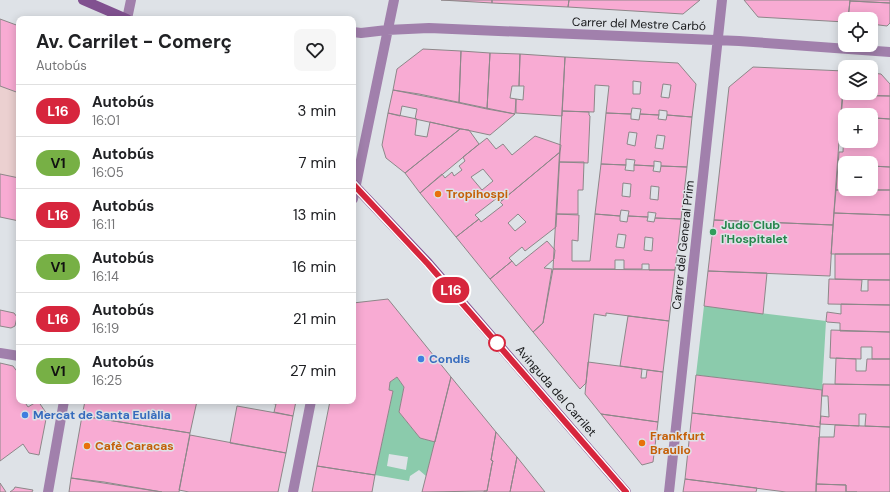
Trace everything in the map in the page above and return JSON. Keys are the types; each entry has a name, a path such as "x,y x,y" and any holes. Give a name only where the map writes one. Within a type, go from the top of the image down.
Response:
{"street":[{"path":"83,0 120,16"},
{"path":"128,16 131,0"},
{"path":"356,176 394,0"},
{"name":"Carrer del General Prim","path":"669,492 722,0"},
{"name":"Carrer del Mestre Carbó","path":"356,32 429,28 718,40 890,52"},
{"name":"Avinguda del Carrilet","path":"356,187 428,264 626,492"},
{"path":"0,353 16,356"},
{"path":"48,492 63,404"},
{"path":"293,492 311,404"}],"shaded area":[{"path":"0,19 16,25 16,220 0,217"}],"green space":[{"path":"704,306 826,321 822,390 696,375"},
{"path":"397,377 404,387 399,412 420,438 435,442 426,476 419,470 410,476 409,481 375,475 393,391 389,390 390,382","holes":["389,454 408,457 406,470 387,466"]}],"building":[{"path":"441,0 492,0 492,3"},
{"path":"492,0 569,0 568,7 492,3"},
{"path":"569,0 700,0 683,14 568,7"},
{"path":"744,0 850,0 849,12 838,12 838,22 758,17"},
{"path":"890,0 890,3 850,1"},
{"path":"850,1 890,3 890,23 887,26 878,25 878,12 849,12"},
{"path":"0,19 16,25 16,92 0,86"},
{"path":"423,49 461,51 459,103 393,90 397,69"},
{"path":"461,51 490,53 487,109 459,103"},
{"path":"490,53 520,54 519,86 512,86 510,98 516,99 515,114 487,109"},
{"path":"520,54 565,57 562,116 516,113 516,99 523,100 524,86 519,86"},
{"path":"565,57 678,63 696,84 692,117 667,115 667,111 659,110 659,115 640,114 641,109 632,108 631,114 606,113 609,86 595,85 594,112 562,111","holes":["633,81 641,82 640,94 633,94","663,84 671,85 669,98 661,97"]},
{"path":"753,67 838,71 838,100 842,100 841,108 838,108 838,148 833,225 714,220 729,87"},
{"path":"878,74 881,74 890,84 890,96 878,96"},
{"path":"393,90 515,114 490,135 415,119 417,109 402,106 400,116 388,113"},
{"path":"878,96 890,96 890,119 878,118 878,108 842,108 843,100 878,100"},
{"path":"562,111 589,112 588,163 559,162"},
{"path":"388,113 417,119 415,135 427,137 430,122 460,129 405,173 386,158 382,145"},
{"path":"606,113 631,114 631,119 639,120 640,114 659,115 658,119 666,120 667,115 692,117 687,167 661,166 661,162 654,161 654,166 634,165 635,160 626,159 626,165 601,164","holes":["629,132 637,133 635,146 627,144","657,135 665,136 663,149 655,148"]},
{"path":"878,118 890,119 890,167 878,166 878,156 839,156 839,152 843,152 843,148 878,148"},
{"path":"460,129 469,130 479,144 420,193 405,173"},
{"path":"535,136 561,145 560,152 500,202 497,198 475,215 479,219 456,237 420,193 442,174 445,178 452,172 454,176 462,170 459,166 465,161 463,157 487,138 496,149 503,144 512,155","holes":["483,169 493,181 482,190 471,177"]},
{"path":"560,152 556,227 525,251 522,247 509,258 512,261 490,279 456,237 479,219 481,222 503,205 500,202","holes":["518,214 526,222 515,231 508,223"]},
{"path":"559,162 584,162 583,190 578,190 578,214 556,214"},
{"path":"601,164 626,165 625,170 634,171 634,165 654,166 653,171 660,172 661,166 687,167 681,219 655,218 656,213 648,212 648,217 628,216 629,211 621,210 620,216 595,214","holes":["623,183 631,184 630,197 622,196","651,186 659,187 658,200 650,199"]},
{"path":"838,166 838,190 836,190"},
{"path":"878,166 890,167 890,190 878,190"},
{"path":"0,174 16,177 16,220 0,217"},
{"path":"836,190 838,190 838,196 878,196 878,190 890,190 890,215 834,213"},
{"path":"834,213 890,215 890,254 831,254"},
{"path":"556,214 579,215 578,241 572,240 572,261 590,261 595,214 620,216 620,221 627,222 628,216 648,217 647,221 654,222 655,218 681,219 675,270 649,270 649,264 642,264 642,269 624,269 624,260 615,260 615,269 553,269","holes":["618,234 626,235 624,248 616,247","645,237 653,238 652,251 644,250"]},
{"path":"714,220 833,225 830,276 708,271"},
{"path":"547,241 555,250 554,259 544,268 552,269 543,323 533,332 490,279 512,261 516,266"},
{"path":"835,254 890,254 890,280 835,279"},
{"path":"553,269 675,270 669,321 606,313 606,316 594,314 586,383 580,389 533,332 543,323"},
{"path":"708,271 767,273 763,314 704,306"},
{"path":"829,279 862,280 861,291 868,291 868,280 890,280 890,305 828,304"},
{"path":"388,299 451,377 435,442 420,438 399,412 404,387 397,377 390,382 389,390 393,391 375,475 317,466 329,404 356,404 356,303"},
{"path":"841,304 890,305 890,332 840,331 840,323 826,321 827,312 841,314"},
{"path":"0,310 14,313 16,316 15,326 11,328 0,326"},
{"path":"628,316 669,321 663,372 620,366"},
{"path":"831,330 890,332 890,359 872,359 872,347 861,347 861,359 830,358"},
{"path":"836,358 856,359 856,371 866,371 867,359 890,359 890,385 835,384"},
{"path":"588,362 642,369 641,378 646,378 647,370 663,372 658,422 601,414 585,394"},
{"path":"0,363 13,366 16,370 16,404 26,404 28,407 33,404 40,404 47,414 39,455 29,453 23,444 0,461"},
{"path":"696,375 822,390 820,427 692,413"},
{"path":"451,377 496,432 491,460 493,461 487,491 422,492"},
{"path":"823,384 890,385 890,427 865,426 866,414 859,414 859,426 820,424 821,416 829,417 828,396 822,396"},
{"path":"84,404 196,404 190,433 82,416"},
{"path":"276,404 295,404 293,416 274,412"},
{"path":"237,406 293,416 286,453 230,443"},
{"path":"692,413 820,427 816,492 786,492 685,479"},
{"path":"601,414 658,422 653,462 642,465"},
{"path":"82,416 190,433 179,492 162,492 71,478"},
{"path":"835,425 890,427 890,492 846,492 846,485 816,484 819,437 834,437"},
{"path":"496,432 517,457 510,492 484,492 487,491 493,461 491,460"},
{"path":"190,435 286,453 278,492 189,492 179,490"},
{"path":"517,457 545,492 510,492"},
{"path":"317,466 375,475 372,492 312,492"},
{"path":"71,478 104,482 162,492 69,492"},
{"path":"685,479 757,488 756,492 683,492"},
{"path":"0,483 6,492 0,492"},
{"path":"816,484 846,485 846,492 816,492"},
{"path":"15,487 33,490 32,492 10,492"}],"bus line":[{"name":"L16","path":"356,187 428,264 626,492"}],"place":[{"name":"Tropihospi","path":"438,194"},
{"name":"Judo Club l'Hospitalet","path":"713,232"},
{"name":"Condis","path":"421,359"},
{"name":"Mercat de Santa Eulàlia","path":"25,415"},
{"name":"Frankfurt Braulio","path":"642,443"},
{"name":"Cafè Caracas","path":"87,446"}]}
